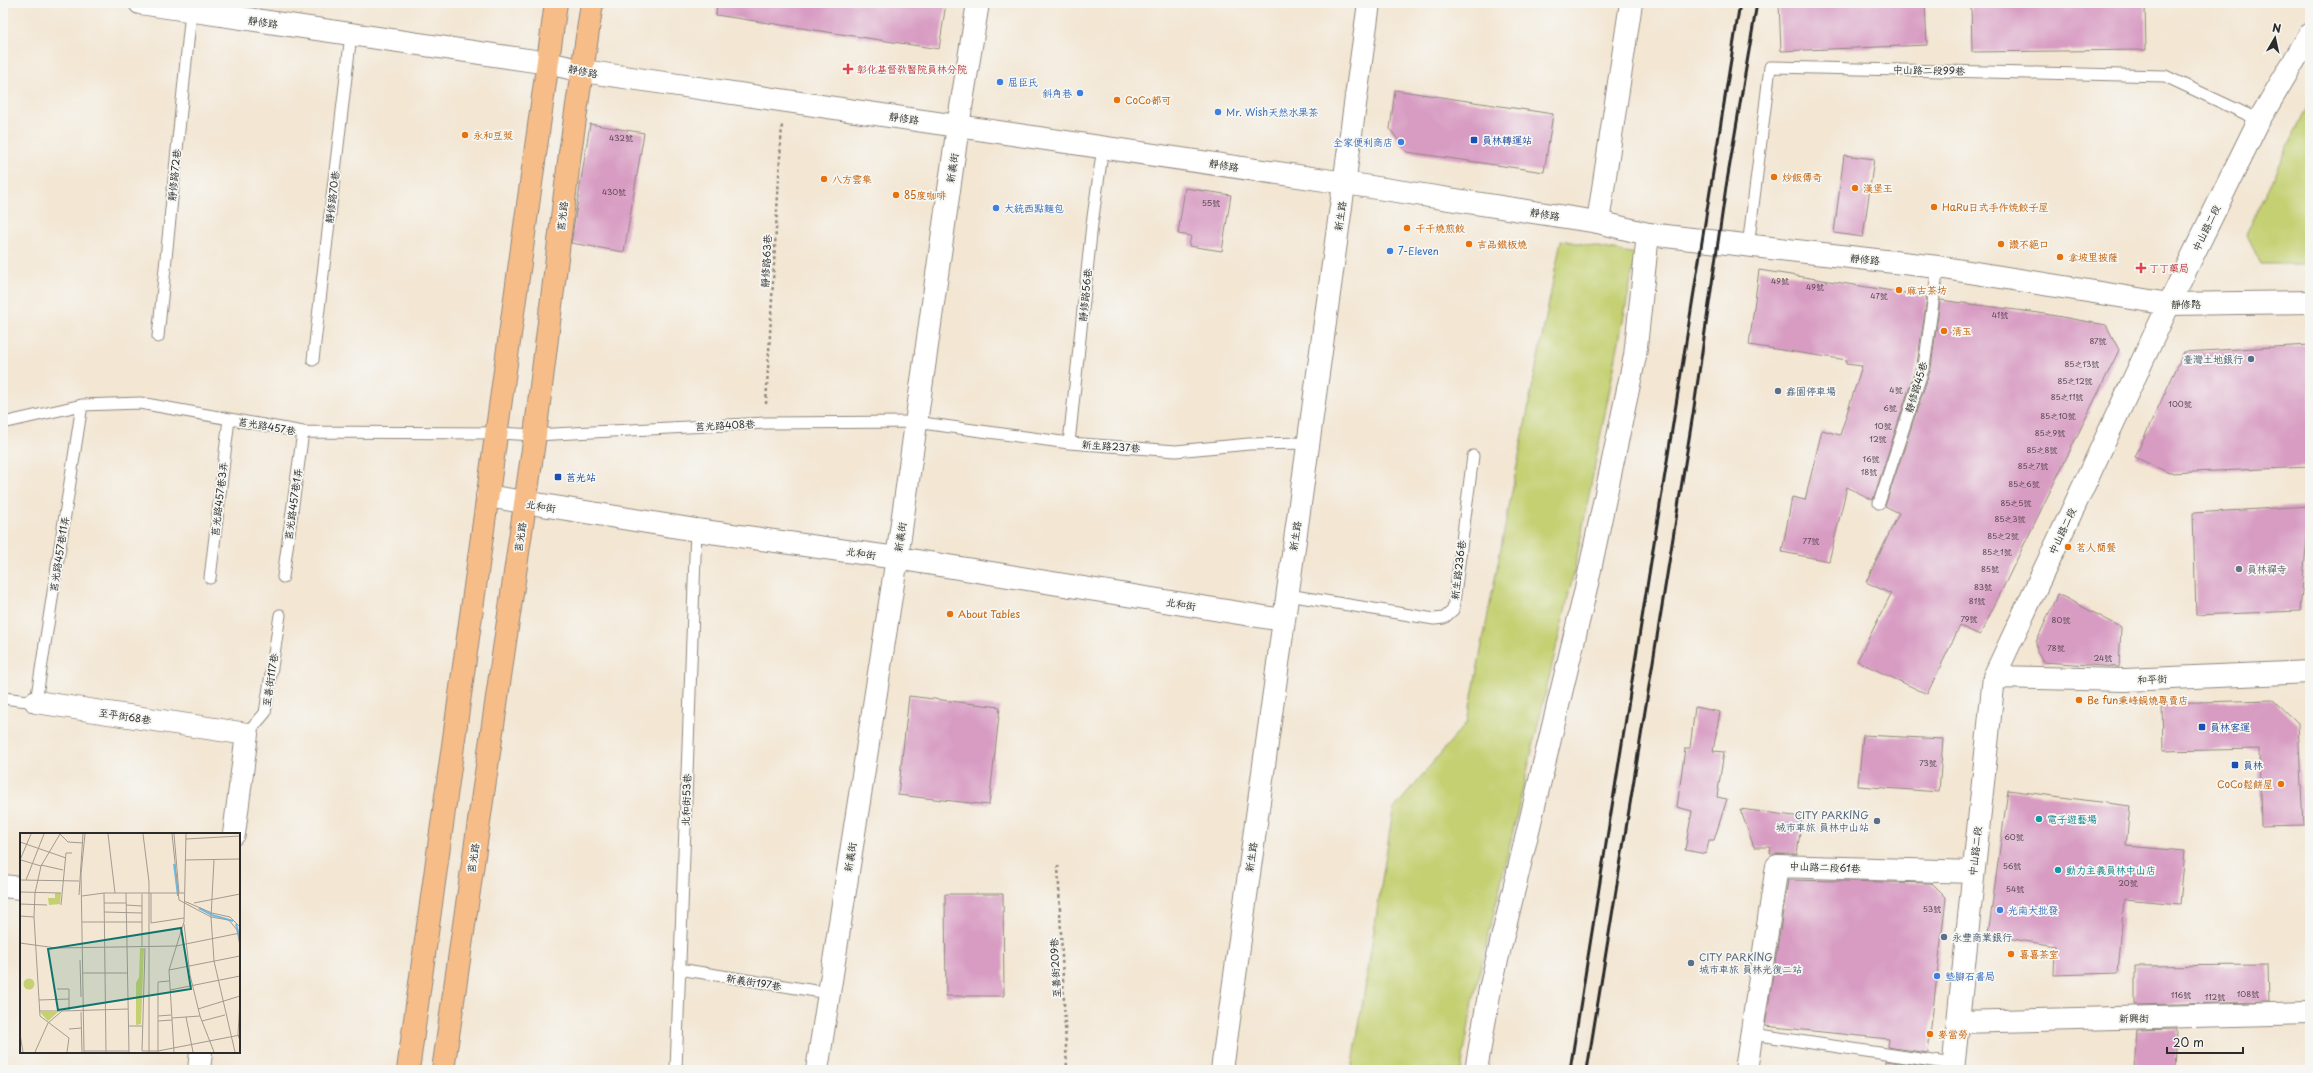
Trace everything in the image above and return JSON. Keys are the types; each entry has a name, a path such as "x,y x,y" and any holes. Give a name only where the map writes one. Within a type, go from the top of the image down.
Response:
{"main road":[{"path":"408,1070 486,496 497,433 556,3"},
{"name":"莒光路","path":"443,1070 535,435 570,153 592,3"}],"street":[{"name":"靜修路","path":"140,3 191,12 548,63 583,71 1345,183 1598,222 1648,234 1748,247 1938,267 2169,304 2310,302"},
{"name":"新義街","path":"817,1070 897,558 958,126 978,3"},
{"name":"新生路","path":"1222,1070 1369,3"},
{"path":"1598,222 1631,3"},
{"name":"中山路二段","path":"1953,1067 1994,677 2169,304 2259,120 2310,34"},
{"path":"1476,1070 1490,989 1585,593 1635,356 1648,234"},
{"name":"北和街","path":"486,496 696,530 897,558 1283,620"},
{"name":"和平街","path":"1994,677 2125,680 2310,672"},
{"name":"至平街68巷","path":"36,702 247,734"},
{"path":"234,833 247,734"},
{"name":"中山路二段61巷","path":"1752,1034 1777,866 1973,872"},
{"path":"3,886 20,888"},
{"name":"新興街","path":"1958,1022 2310,1013"},
{"path":"1746,1070 1752,1034"},
{"path":"199,1070 201,1053"}],"lane":[{"name":"靜修路72巷","path":"158,337 191,12"},
{"name":"靜修路70巷","path":"314,360 352,34"},
{"name":"中山路二段99巷","path":"1748,247 1770,67 2165,76 2259,120"},
{"name":"靜修路56巷","path":"1069,443 1092,224 1104,147"},
{"name":"靜修路45巷","path":"1879,503 1924,366 1938,267"},
{"name":"莒光路457巷","path":"3,423 82,405 140,404 303,432 497,433 535,435"},
{"name":"莒光路457巷11弄","path":"36,702 82,405"},
{"name":"莒光路457巷3弄","path":"210,578 229,419"},
{"name":"莒光路408巷","path":"535,435 765,423 915,422"},
{"name":"新生路237巷","path":"915,422 1069,443 1176,451 1249,444 1308,443"},
{"name":"莒光路457巷1弄","path":"283,577 303,432"},
{"name":"新生路236巷","path":"1288,594 1434,619 1444,618 1453,610 1473,456"},
{"name":"北和街53巷","path":"676,1070 696,530"},
{"name":"至善街117巷","path":"247,734 264,713 280,615"},
{"name":"至平街68巷","path":"3,698 36,702"},
{"name":"新義街197巷","path":"679,969 828,993"},
{"path":"1752,1034 1953,1067"}],"path":[{"name":"靜修路63巷","path":"765,423 783,100"},
{"name":"至善街209巷","path":"1058,865 1067,1070"}],"green space":[{"path":"2310,100 2310,264 2261,264 2246,234"},
{"path":"1561,240 1636,254 1574,572 1473,1001 1461,1070 1352,1070 1393,810 1467,722"}],"building":[{"path":"717,3 946,3 939,49 716,15"},
{"path":"1779,3 1925,3 1927,45 1781,51"},
{"path":"1971,3 2145,3 2146,50 1972,52"},
{"name":"員林轉運站","path":"1395,90 1553,114 1544,172 1407,152 1390,129"},
{"path":"590,124 644,133 624,252 571,243"},
{"path":"1844,155 1874,159 1863,237 1834,233"},
{"path":"1185,188 1231,195 1222,251 1189,246 1191,236 1178,234"},
{"path":"1759,270 1924,296 1927,298 1917,364 1873,500 1847,487 1829,561 1782,552 1792,497 1805,500 1822,430 1840,435 1862,366 1846,364 1847,360 1749,345"},
{"path":"1940,300 2039,313 2106,325 2119,350 1980,635 1960,626 1927,694 1857,661 1891,594 1866,582 1899,513 1885,506 1931,368"},
{"path":"2310,345 2310,467 2169,473 2135,457 2184,352"},
{"path":"2310,506 2300,611 2196,615 2193,513"},
{"path":"2058,594 2121,627 2119,667 2043,662 2037,652 2036,642"},
{"path":"909,696 1000,707 989,805 898,795"},
{"path":"2273,700 2298,724 2303,825 2261,826 2259,749 2163,751 2162,703"},
{"path":"1695,707 1720,712 1713,751 1724,752 1717,797 1727,799 1714,840 1709,840 1706,854 1685,850 1692,811 1677,807 1685,748 1690,748"},
{"path":"1863,735 1943,739 1939,792 1858,786"},
{"path":"2008,790 2130,806 2126,846 2185,851 2180,904 2124,899 2118,973 2054,975 2055,946 1988,935"},
{"path":"1740,809 1802,817 1797,854 1770,854 1771,847 1754,847"},
{"path":"1788,880 1931,883 1946,898 1928,1053 1888,1047 1889,1039 1765,1026"},
{"path":"945,894 1003,894 1004,996 946,996"},
{"path":"2268,965 2269,1002 2135,1005 2135,966"},
{"path":"2177,1029 2175,1070 2134,1070 2137,1030"},
{"path":"1886,1061 1926,1067 1926,1070 1886,1070"}],"railway":[{"path":"1570,1070 1740,3"},
{"path":"1587,1070 1693,414 1726,187 1757,3"}],"place":[{"name":"彰化基督教醫院員林分院","path":"848,69"},
{"name":"屈臣氏","path":"1000,82"},
{"name":"斜角巷","path":"1080,93"},
{"name":"CoCo都可","path":"1117,100"},
{"name":"Mr. Wish天然水果茶","path":"1218,112"},
{"name":"永和豆漿","path":"465,135"},
{"name":"員林轉運站","path":"1474,140"},
{"name":"全家便利商店","path":"1401,142"},
{"name":"炒飯傳奇","path":"1774,177"},
{"name":"八方雲集","path":"824,179"},
{"name":"漢堡王","path":"1855,188"},
{"name":"85度咖啡","path":"896,195"},
{"name":"HaRu日式手作焼餃子屋","path":"1934,207"},
{"name":"大統西點麵包","path":"996,208"},
{"name":"千千燒煎餃","path":"1407,228"},
{"name":"吉品鐵板燒","path":"1469,244"},
{"name":"讚不絕口","path":"2001,244"},
{"name":"7-Eleven","path":"1390,251"},
{"name":"拿坡里披薩","path":"2060,257"},
{"name":"丁丁藥局","path":"2141,268"},
{"name":"麻古茶坊","path":"1899,290"},
{"name":"清玉","path":"1944,331"},
{"name":"臺灣土地銀行","path":"2251,359"},
{"name":"鑫園停車場","path":"1778,391"},
{"name":"莒光站","path":"558,477"},
{"name":"茗人簡餐","path":"2068,547"},
{"name":"員林禪寺","path":"2239,569"},
{"name":"About Tables","path":"950,614"},
{"name":"Be fun秉峰鍋燒專賣店","path":"2079,700"},
{"name":"員林客運","path":"2202,727"},
{"name":"員林","path":"2235,765"},
{"name":"CoCo鬆餅屋","path":"2281,784"},
{"name":"電子遊藝場","path":"2039,819"},
{"name":"CITY PARKING 城市車旅 員林中山站","path":"1877,821"},
{"name":"動力主義員林中山店","path":"2058,870"},
{"name":"光南大批發","path":"2000,910"},
{"name":"永豐商業銀行","path":"1944,937"},
{"name":"喜喜茶室","path":"2011,954"},
{"name":"CITY PARKING 城市車旅 員林光復二站","path":"1691,963"},
{"name":"墊腳石書局","path":"1937,976"},
{"name":"麥當勞","path":"1930,1034"}]}
